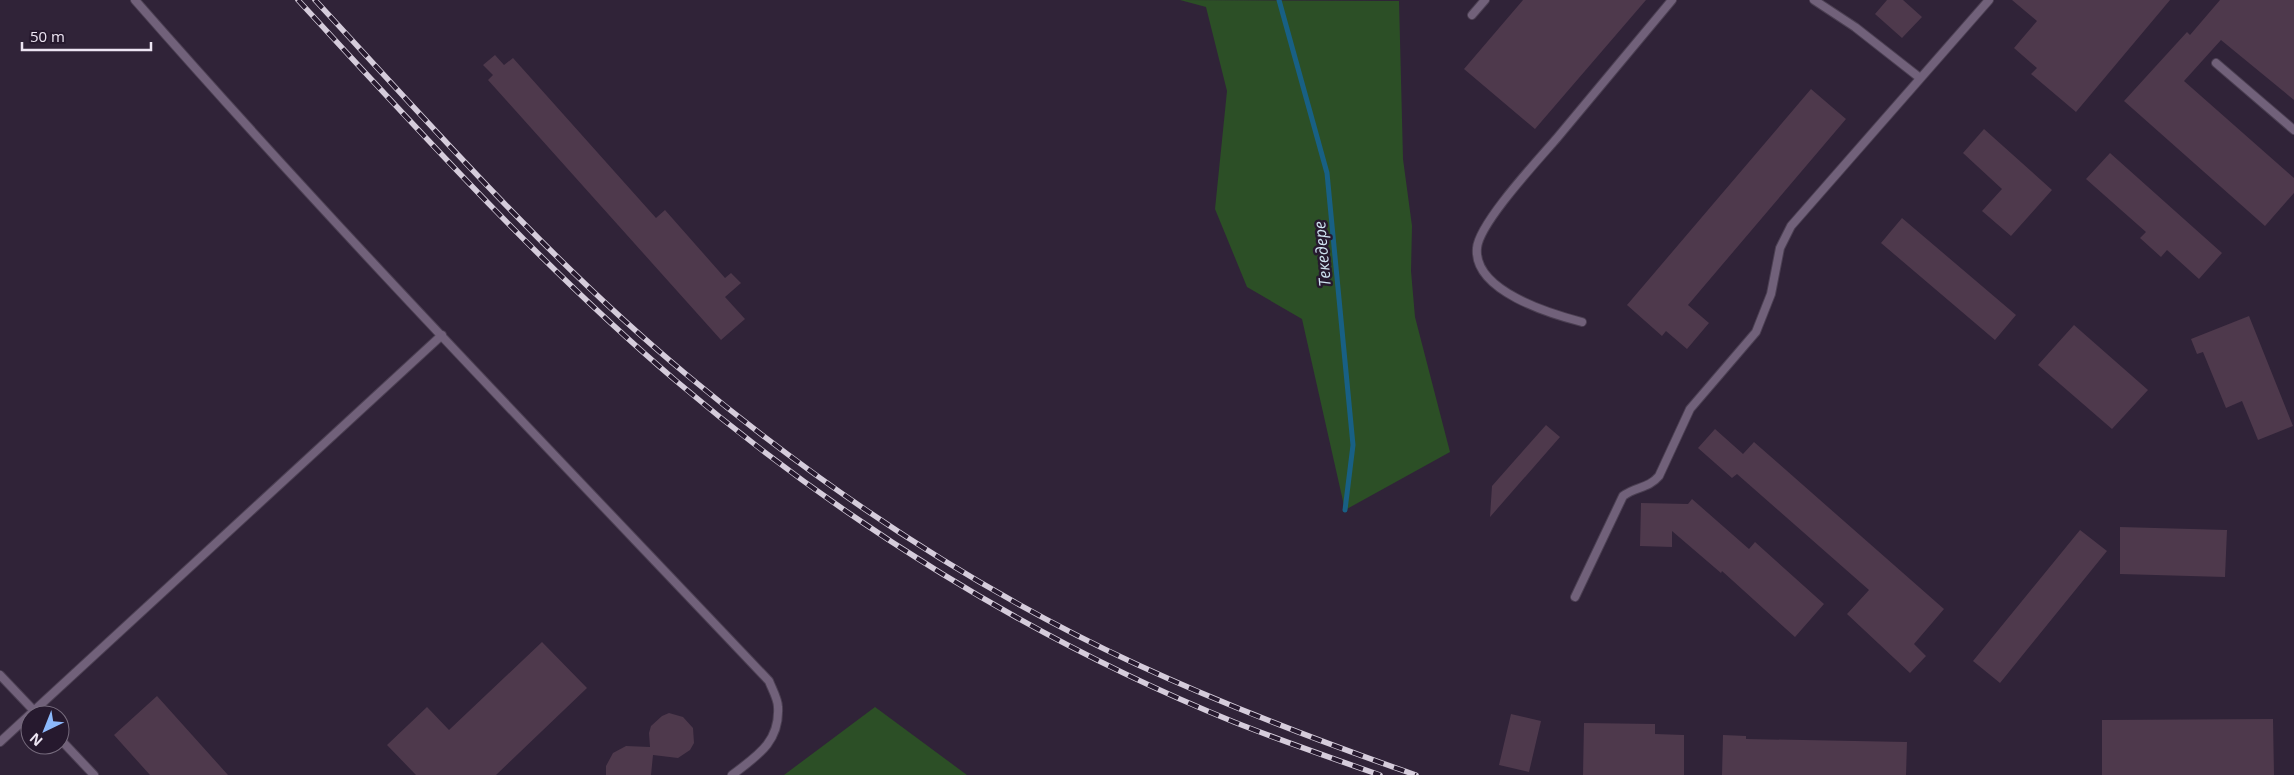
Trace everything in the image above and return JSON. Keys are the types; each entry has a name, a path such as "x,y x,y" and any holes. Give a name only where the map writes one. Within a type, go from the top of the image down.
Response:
{"lane":[{"path":"135,0 194,67 442,335 769,681 778,705 776,728 764,750 732,775"},
{"path":"1472,15 1485,0"},
{"path":"1582,322 1529,306 1496,284 1482,268 1477,248 1484,228 1672,0"},
{"path":"1814,0 1855,27 1920,78"},
{"path":"1575,597 1623,496 1632,489 1652,485 1659,476 1690,409 1756,332 1771,294 1780,248 1791,226 1989,0"},
{"path":"2216,63 2294,130"},
{"path":"45,705 442,335"},
{"path":"0,675 28,705"},
{"path":"0,742 20,726"},
{"path":"70,749 94,775"}],"green space":[{"path":"1180,0 1399,1 1403,159 1412,226 1411,271 1415,317 1450,452 1345,510 1302,319 1247,287 1215,209 1227,91 1206,7"},
{"path":"875,707 967,775 784,775"}],"building":[{"path":"1523,0 1646,0 1535,129 1464,69"},
{"path":"1887,0 1903,0 1922,17 1902,38 1875,14"},
{"path":"2012,0 2170,0 2076,112 2031,74 2037,68 2014,48 2037,21"},
{"path":"2220,0 2294,0 2294,100 2221,40 2184,81 2294,178 2294,193 2265,226 2124,101 2187,32 2190,35"},
{"path":"495,55 504,65 513,58 656,218 665,210 725,278 731,273 741,283 725,297 745,319 721,340 488,80 493,75 483,65"},
{"path":"1811,89 1846,119 1688,305 1709,323 1687,349 1666,331 1662,336 1627,305"},
{"path":"1984,129 2052,190 2011,236 1982,211 2002,189 1963,153"},
{"path":"2110,153 2222,253 2199,279 2167,250 2161,257 2140,238 2146,232 2086,179"},
{"path":"1902,218 2016,315 1995,340 1881,243"},
{"path":"2249,316 2293,426 2258,440 2242,401 2226,408 2203,352 2197,354 2191,339"},
{"path":"2074,325 2148,390 2112,429 2038,365"},
{"path":"1546,425 1560,437 1490,517 1492,486"},
{"path":"1715,429 1743,454 1754,442 1944,609 1914,644 1926,656 1910,673 1847,614 1869,590 1737,474 1732,478 1698,448"},
{"path":"1692,499 1749,549 1755,542 1824,604 1795,637 1722,571 1721,573 1672,531 1672,547 1640,546 1641,503 1688,504"},
{"path":"2120,527 2227,530 2225,577 2120,574"},
{"path":"2080,530 2107,551 2000,683 1973,661"},
{"path":"542,642 587,688 496,775 416,775 387,745 427,707 449,730"},
{"path":"157,696 228,775 150,775 114,735"},
{"path":"669,713 683,717 693,728 694,743 690,750 678,758 653,755 651,775 606,775 606,766 613,753 626,746 650,747 649,733 651,726 662,716"},
{"path":"1511,714 1541,721 1529,772 1499,765"},
{"path":"2273,719 2274,775 2102,775 2102,720"},
{"path":"1584,723 1655,724 1655,734 1684,735 1684,775 1583,775"},
{"path":"1723,735 1746,736 1746,739 1907,742 1906,775 1722,775"}],"waterway":[{"name":"Текедере","path":"1279,0 1327,173 1353,445 1345,510"}],"railway":[{"path":"298,0 481,196 576,290 675,380 738,432 804,481 872,529 941,573 1012,615 1085,654 1159,690 1234,722 1380,775"},
{"path":"315,0 449,146 588,287 687,375 739,417 846,496 902,534 959,569 1076,635 1136,664 1240,709 1416,775"}]}
